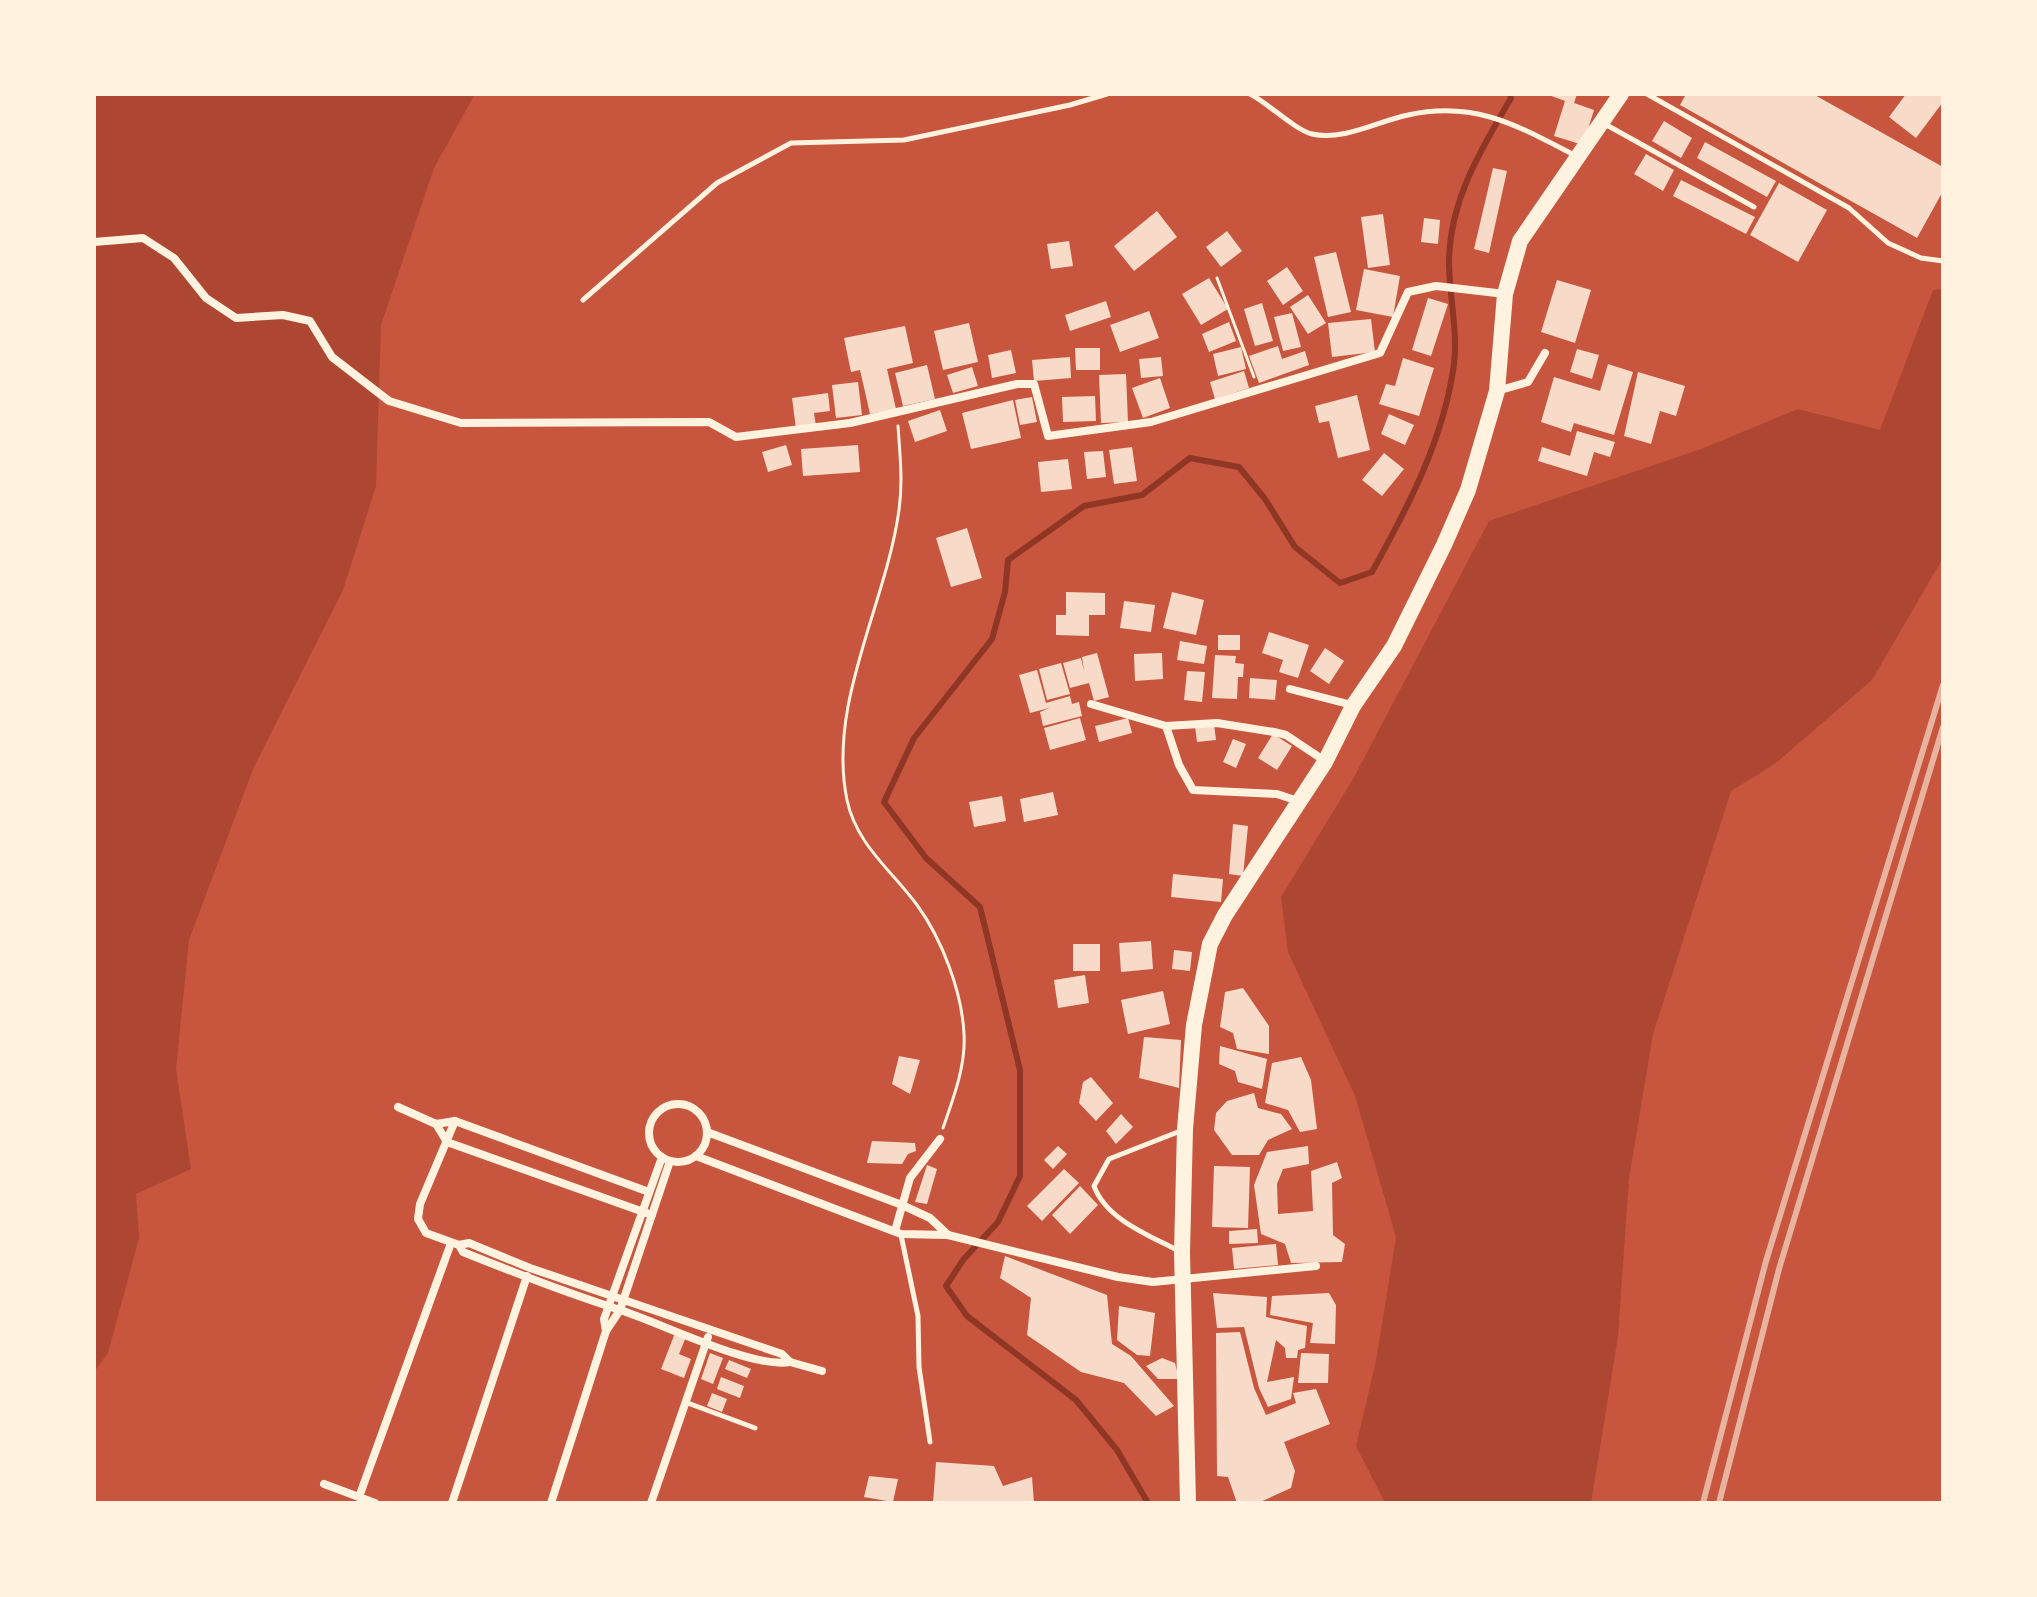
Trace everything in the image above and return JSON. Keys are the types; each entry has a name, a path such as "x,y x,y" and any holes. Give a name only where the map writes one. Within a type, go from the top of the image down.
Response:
{"highway":[{"path":"1188,1503 1182,1252 1185,1129 1194,1025 1210,944 1325,762 1353,706 1394,646 1444,545 1468,490 1497,391 1505,294 1520,241 1621,94"}],"street":[{"path":"94,242 143,238 174,258 206,298 236,318 283,315 310,321 332,357 389,401 461,423 709,422 736,437 897,414 1017,384 1034,384 1048,436 1131,427 1380,353 1408,292 1436,286 1505,294"},
{"path":"1497,391 1528,382 1536,374 1545,353"},
{"path":"1290,689 1353,706"},
{"path":"1091,704 1166,726 1217,723 1274,732 1286,735 1325,762"},
{"path":"1166,726 1179,765 1193,790 1277,794 1299,802"},
{"path":"676,1103 693,1108 705,1122 707,1132 702,1149 696,1156 679,1162 666,1159 651,1143 649,1125 658,1110 676,1103"},
{"path":"398,1107 436,1124 455,1121 649,1192"},
{"path":"455,1121 420,1204 418,1219 426,1233 455,1244 469,1243 528,1273 610,1302 782,1354 790,1362"},
{"path":"436,1124 447,1142 652,1215"},
{"path":"707,1132 902,1205 930,1218 948,1235"},
{"path":"898,1232 902,1205 914,1170 940,1139"},
{"path":"696,1156 898,1232 948,1235 1118,1277 1153,1282 1316,1266"},
{"path":"606,1331 604,1319 649,1192 666,1159"},
{"path":"551,1503 606,1331 621,1305 652,1215 666,1159"},
{"path":"359,1497 455,1244"},
{"path":"452,1503 528,1273"},
{"path":"621,1305 706,1342 777,1364 790,1362 822,1371"},
{"path":"651,1503 710,1331"},
{"path":"324,1484 375,1503"}],"lane":[{"path":"583,300 717,183 791,143 904,140 1070,105 1107,94"},
{"path":"1250,94 1310,134 1339,135 1406,115 1449,108 1490,116 1580,157"},
{"path":"1647,94 1849,208 1888,243 1921,258 1943,261"},
{"path":"1602,122 1754,207"},
{"path":"1182,1252 1125,1222 1099,1199 1094,1186 1109,1159 1185,1129"},
{"path":"898,1232 918,1316 919,1367 930,1442"},
{"path":"684,1401 755,1428"}],"path":[{"path":"1217,278 1258,388"},
{"path":"897,414 902,474 899,511 855,680 844,777 848,804 858,831 876,858 917,905 950,972 964,1035 958,1086 940,1139"}],"shaded area":[{"path":"475,94 434,168 381,325 376,486 343,590 253,769 189,940 176,1069 191,1169 136,1194 139,1238 108,1353 94,1372 94,95"},
{"path":"1943,289 1943,558 1872,680 1776,763 1731,791 1653,1034 1629,1179 1618,1336 1591,1503 1385,1503 1356,1446 1376,1361 1396,1237 1355,1096 1288,952 1281,897 1353,779 1489,521 1701,449 1798,409 1880,430 1933,290"}],"building":[{"path":"1546,94 1577,94 1574,103 1594,110 1583,145 1554,136 1565,101"},
{"path":"1686,94 1813,94 1943,167 1943,191 1917,238 1680,105"},
{"path":"1906,94 1943,94 1943,102 1916,138 1889,117"},
{"path":"1664,121 1692,138 1681,158 1652,141"},
{"path":"1705,142 1776,181 1767,197 1697,158"},
{"path":"1646,154 1674,170 1663,191 1634,174"},
{"path":"1493,168 1507,171 1489,253 1474,249"},
{"path":"1681,180 1755,217 1746,234 1673,196"},
{"path":"1779,183 1827,210 1798,262 1750,235"},
{"path":"1157,211 1177,237 1134,271 1114,246"},
{"path":"1383,214 1390,265 1368,268 1361,217"},
{"path":"1424,218 1440,220 1438,244 1421,242"},
{"path":"1227,231 1242,251 1221,267 1206,247"},
{"path":"1069,241 1073,266 1051,269 1047,244"},
{"path":"1336,252 1351,312 1328,317 1314,257"},
{"path":"1287,267 1303,291 1283,305 1267,281"},
{"path":"1364,269 1400,276 1393,317 1356,310"},
{"path":"1209,278 1228,309 1201,325 1182,294"},
{"path":"1557,280 1591,290 1575,343 1541,332"},
{"path":"1308,295 1326,323 1308,334 1290,307"},
{"path":"1428,298 1448,304 1431,356 1412,350"},
{"path":"1106,301 1111,317 1070,331 1065,315"},
{"path":"1262,303 1273,341 1255,346 1244,309"},
{"path":"1149,311 1159,338 1120,352 1110,325"},
{"path":"1292,313 1301,347 1283,351 1274,317"},
{"path":"1371,319 1375,352 1332,357 1328,323"},
{"path":"1229,322 1236,341 1209,352 1202,334"},
{"path":"969,323 978,362 943,370 934,331"},
{"path":"905,326 913,363 887,369 896,409 870,414 860,370 851,372 844,338"},
{"path":"1278,346 1282,359 1305,351 1309,365 1259,383 1249,356"},
{"path":"1241,347 1246,369 1218,376 1213,354"},
{"path":"1075,348 1100,348 1100,370 1076,370"},
{"path":"1577,349 1599,355 1592,379 1570,372"},
{"path":"1011,350 1016,373 992,378 988,355"},
{"path":"1070,357 1071,378 1034,381 1032,360"},
{"path":"1161,357 1163,376 1141,378 1139,359"},
{"path":"1403,358 1434,368 1419,416 1379,404 1386,384 1395,386"},
{"path":"1608,364 1633,372 1614,435 1574,423 1571,432 1541,422 1554,377 1600,391"},
{"path":"927,365 935,399 903,406 895,373"},
{"path":"972,367 978,386 953,393 947,375"},
{"path":"1244,371 1249,388 1215,399 1210,382"},
{"path":"1638,372 1685,386 1676,416 1660,411 1651,444 1624,436"},
{"path":"1126,374 1128,422 1101,423 1099,375"},
{"path":"1160,378 1170,408 1143,418 1132,388"},
{"path":"858,382 862,415 836,418 832,385"},
{"path":"828,393 830,411 814,413 816,426 796,429 792,398"},
{"path":"1357,395 1370,450 1338,458 1329,421 1319,423 1315,406"},
{"path":"1095,396 1096,421 1063,422 1062,397"},
{"path":"1032,397 1037,422 1020,425 1015,400"},
{"path":"1013,400 1021,438 971,449 962,413"},
{"path":"940,410 947,431 915,442 908,421"},
{"path":"1389,414 1414,425 1405,445 1381,434"},
{"path":"1577,431 1615,442 1610,457 1594,452 1587,476 1538,461 1542,447 1570,456"},
{"path":"786,445 792,465 768,472 762,452"},
{"path":"858,445 860,472 803,476 801,449"},
{"path":"1132,447 1137,481 1114,484 1109,450"},
{"path":"1103,451 1106,477 1087,479 1084,452"},
{"path":"1384,453 1404,469 1382,496 1362,480"},
{"path":"1068,459 1072,489 1041,492 1038,462"},
{"path":"967,528 982,578 951,587 936,538"},
{"path":"1066,592 1105,593 1105,615 1089,615 1089,636 1056,635 1056,615 1066,615"},
{"path":"1172,592 1204,600 1196,635 1163,628"},
{"path":"1124,601 1155,605 1151,632 1120,628"},
{"path":"1269,632 1309,645 1298,678 1279,672 1283,660 1262,653"},
{"path":"1218,635 1240,635 1240,650 1218,650"},
{"path":"1180,641 1207,646 1204,664 1177,660"},
{"path":"1325,648 1344,661 1329,684 1310,671"},
{"path":"1097,653 1109,697 1094,701 1089,683 1070,688 1063,663 1081,658 1084,671 1082,657"},
{"path":"1162,653 1163,679 1135,681 1134,654"},
{"path":"1215,655 1236,656 1235,663 1244,664 1243,677 1238,677 1237,699 1212,698"},
{"path":"1061,663 1070,694 1047,700 1039,669"},
{"path":"1037,670 1046,703 1070,696 1072,704 1079,702 1082,716 1043,726 1040,712 1049,708 1030,713 1019,675"},
{"path":"1187,671 1205,672 1202,702 1184,700"},
{"path":"1250,678 1277,680 1275,700 1249,698"},
{"path":"1080,718 1086,740 1050,750 1044,728"},
{"path":"1128,718 1132,733 1099,742 1095,726"},
{"path":"1214,724 1216,740 1197,742 1195,726"},
{"path":"1273,734 1292,746 1277,770 1258,758"},
{"path":"1233,739 1246,744 1236,768 1223,762"},
{"path":"1053,792 1058,815 1024,822 1020,799"},
{"path":"1002,796 1006,821 974,827 969,802"},
{"path":"1233,824 1248,826 1243,876 1229,874"},
{"path":"1173,874 1223,879 1221,902 1171,897"},
{"path":"1151,941 1153,969 1121,972 1119,943"},
{"path":"1073,944 1100,944 1100,971 1073,971"},
{"path":"1174,950 1192,952 1190,971 1172,969"},
{"path":"1085,975 1089,1003 1058,1008 1054,980"},
{"path":"1243,988 1269,1026 1269,1054 1237,1049 1233,1033 1220,1027 1225,992"},
{"path":"1163,991 1170,1024 1128,1034 1121,1000"},
{"path":"1144,1037 1181,1040 1179,1088 1139,1078"},
{"path":"1220,1046 1267,1059 1262,1089 1238,1082 1235,1071 1219,1064"},
{"path":"899,1056 920,1060 910,1094 892,1084"},
{"path":"1301,1057 1311,1080 1317,1129 1300,1132 1288,1110 1265,1103 1272,1063"},
{"path":"1091,1077 1113,1103 1096,1121 1079,1103 1083,1082"},
{"path":"1254,1093 1258,1108 1281,1114 1292,1129 1268,1140 1259,1155 1232,1155 1214,1130 1216,1113 1227,1101"},
{"path":"1121,1114 1133,1127 1116,1144 1106,1131"},
{"path":"872,1141 915,1143 916,1151 908,1154 902,1164 867,1163"},
{"path":"1058,1146 1067,1154 1053,1169 1044,1160"},
{"path":"1308,1146 1309,1164 1283,1169 1277,1184 1278,1214 1313,1211 1311,1171 1337,1162 1342,1178 1332,1183 1333,1235 1345,1244 1342,1262 1291,1263 1285,1244 1261,1234 1254,1185 1267,1152"},
{"path":"927,1165 937,1169 927,1204 915,1202"},
{"path":"1214,1166 1250,1167 1248,1228 1212,1227"},
{"path":"1064,1169 1079,1183 1042,1221 1027,1206"},
{"path":"1080,1186 1098,1205 1070,1234 1052,1215"},
{"path":"1257,1229 1258,1243 1229,1244 1229,1231"},
{"path":"1276,1244 1278,1265 1234,1269 1232,1248"},
{"path":"1005,1256 1107,1295 1112,1344 1131,1356 1174,1406 1156,1416 1124,1383 1081,1372 1027,1335 1031,1298 1000,1278"},
{"path":"1213,1293 1267,1297 1266,1317 1307,1326 1305,1348 1298,1350 1297,1358 1286,1358 1285,1348 1276,1340 1267,1382 1294,1377 1291,1399 1268,1407 1259,1388 1244,1327 1217,1328"},
{"path":"1329,1293 1336,1305 1335,1344 1310,1343 1313,1323 1270,1315 1272,1296"},
{"path":"1119,1306 1155,1313 1150,1356 1137,1355 1117,1340"},
{"path":"1240,1332 1254,1388 1266,1415 1296,1403 1293,1393 1316,1389 1330,1424 1284,1442 1295,1471 1291,1488 1258,1503 1237,1503 1228,1477 1217,1476 1216,1333"},
{"path":"675,1333 686,1337 679,1354 691,1359 684,1378 661,1369"},
{"path":"710,1353 723,1358 713,1384 701,1379"},
{"path":"1301,1353 1329,1354 1328,1383 1298,1383"},
{"path":"1162,1358 1175,1363 1179,1379 1158,1379 1146,1366"},
{"path":"729,1360 751,1369 747,1378 725,1369"},
{"path":"721,1377 744,1386 740,1398 717,1389"},
{"path":"712,1393 727,1399 722,1412 707,1406"},
{"path":"936,1462 994,1466 1003,1486 1032,1477 1034,1503 933,1503"},
{"path":"869,1476 898,1479 893,1502 864,1497"}],"waterway":[{"path":"1148,1503 1117,1450 1076,1400 967,1316 946,1286 963,1260 998,1222 1020,1176 1020,1070 980,907 926,858 884,802 914,738 992,639 1005,592 1008,560 1084,506 1142,495 1190,458 1239,467 1265,499 1295,547 1340,583 1372,572 1423,472 1442,419 1455,351 1449,261 1455,217 1469,176 1511,98 1510,94"}],"railway":[{"path":"1703,1503 1766,1261 1943,685"},
{"path":"1719,1503 1779,1269 1943,727"}]}
